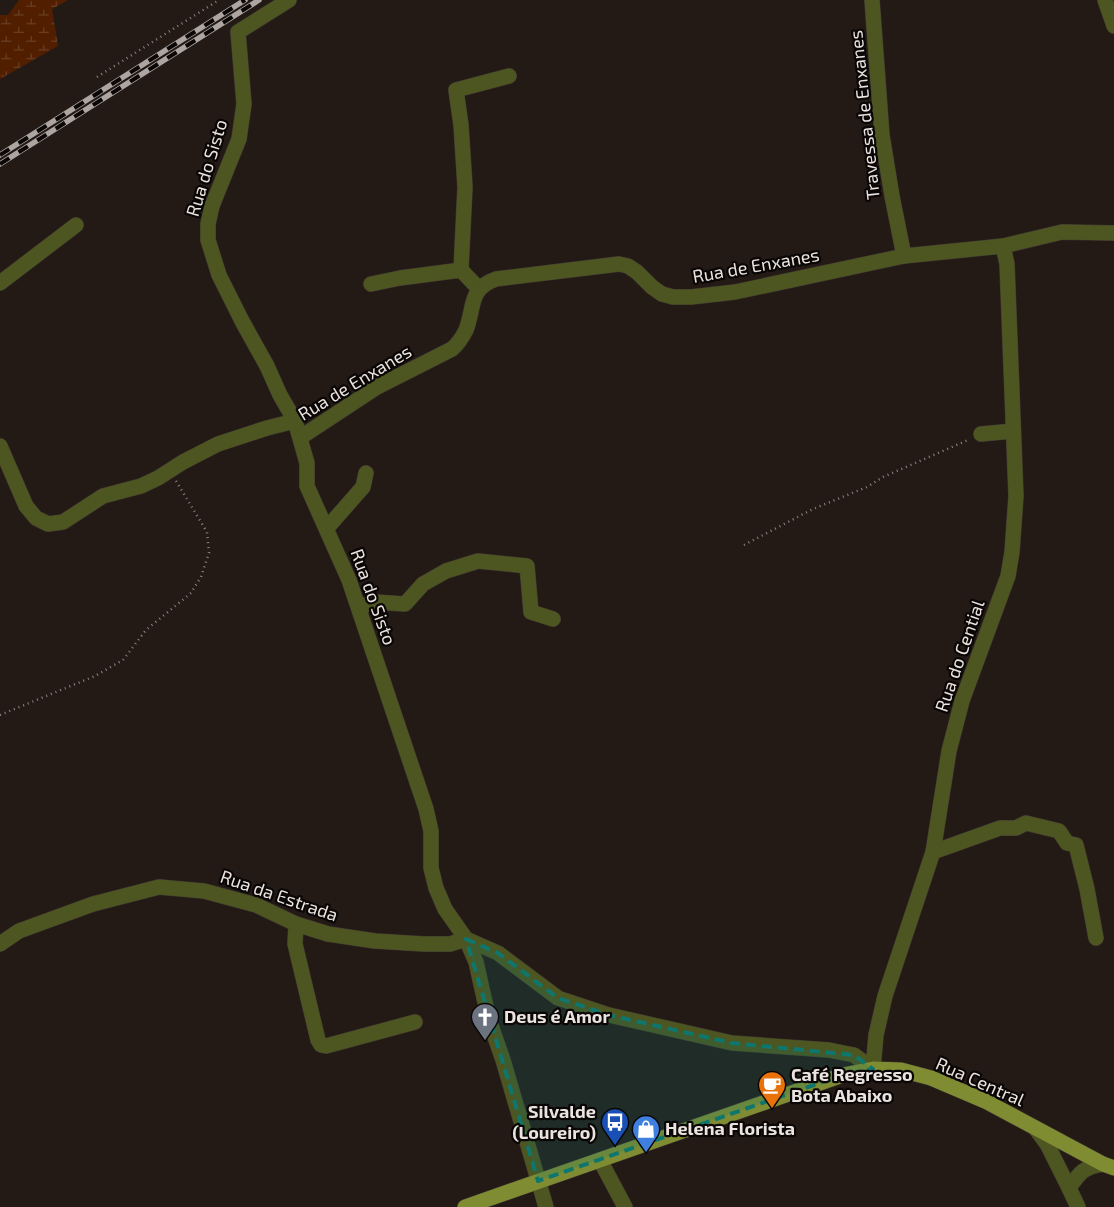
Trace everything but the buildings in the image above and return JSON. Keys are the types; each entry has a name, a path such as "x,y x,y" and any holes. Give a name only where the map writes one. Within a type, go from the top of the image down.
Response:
{"main road":[{"name":"Rua Central","path":"465,1207 843,1075 873,1070 900,1070 932,1078 985,1100 1036,1129 1109,1166"}],"street":[{"name":"Rua do Sisto","path":"289,0 238,32 244,104 239,139 212,206 208,224 208,240 219,275 280,394 296,421 307,463 307,486 350,580 426,809 431,831 431,868 436,888 445,909 466,939 476,962 489,1020 503,1060 546,1207"},
{"name":"Travessa de Enxanes","path":"872,0 882,135 904,256"},
{"path":"1105,0 1114,26"},
{"path":"479,289 461,270 465,186 456,90 509,76"},
{"path":"0,284 76,225"},
{"name":"Rua de Enxanes","path":"301,437 377,387 452,349 460,342 466,330 475,296 479,289 487,282 496,279 619,264 628,266 637,272 662,294 673,297 691,297 735,292 904,256 1003,246 1062,232 1114,233"},
{"name":"Rua do Cential","path":"873,1070 876,1035 885,996 933,852 953,734 962,701 1008,576 1012,552 1016,496 1007,264 1003,246"},
{"path":"371,284 461,270"},
{"path":"0,446 26,506 36,518 48,524 63,522 103,496 141,486 218,444 296,421"},
{"path":"981,434 1013,431"},
{"path":"327,528 363,488 366,472"},
{"path":"359,607 375,602 405,604 424,584 446,571 478,561 528,566 531,612 553,619"},
{"path":"933,852 1000,828 1016,828 1026,823 1059,831 1067,842 1076,845 1087,889 1096,938"},
{"name":"Rua da Estrada","path":"0,944 19,931 93,904 159,887 204,890 256,905 296,924 328,934 375,941 450,944 466,939"},
{"path":"296,924 295,944 318,1040 321,1045 326,1046 415,1022"},
{"path":"466,939 498,953 558,998 609,1015 732,1043 829,1050 854,1055 873,1070"},
{"path":"1036,1129 1047,1144 1078,1207"},
{"path":"600,1160 625,1207"},
{"path":"1069,1188 1080,1173 1089,1166 1109,1166"}],"path":[{"path":"98,77 219,0"},
{"path":"744,545 813,510 981,434"},
{"path":"0,715 95,676 123,660 146,630 191,593 201,577 209,553 207,532 170,470"}],"highlighted area":[{"path":"466,939 498,953 558,998 609,1015 732,1043 854,1055 873,1069 843,1075 538,1181"}],"green space":[{"path":"19,0 68,0 52,9 58,46 0,79 0,15 8,15"}],"railway":[{"path":"0,155 245,0"},
{"path":"0,164 259,0"}],"place":[{"name":"Deus é Amor","path":"485,1041"},
{"name":"Café Regresso Bota Abaixo","path":"772,1109"},
{"name":"Silvalde (Loureiro)","path":"615,1146"},
{"name":"Helena Florista","path":"646,1153"}]}
